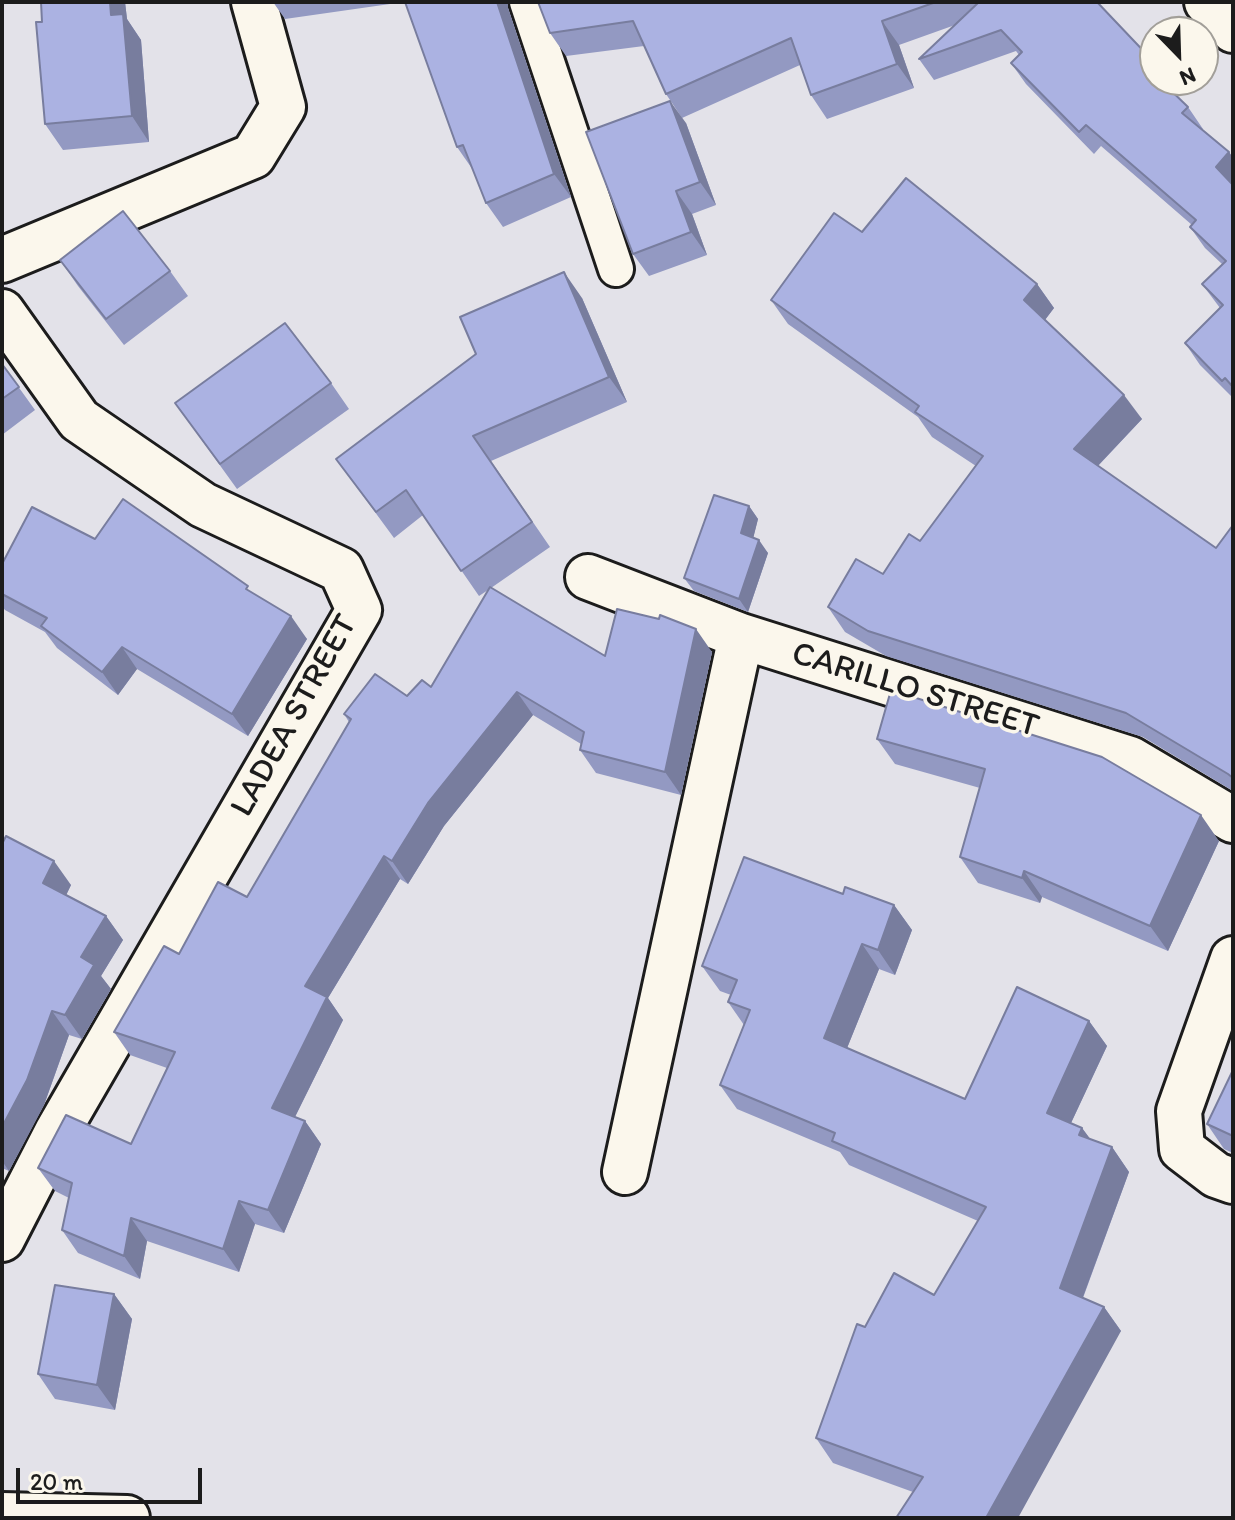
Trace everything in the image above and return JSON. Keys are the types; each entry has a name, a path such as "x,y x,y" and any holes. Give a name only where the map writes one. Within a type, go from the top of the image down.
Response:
{"main road":[{"path":"2,260 253,156 283,107 254,2"},
{"path":"1207,2 1233,30"},
{"name":"LADEA STREET","path":"2,312 79,420 203,505 341,570 359,610 57,1132 2,1239"},
{"name":"CARILLO STREET","path":"588,577 741,636 1130,759 1233,820"},
{"path":"625,1172 741,636"},
{"path":"1233,959 1179,1111 1182,1149 1216,1175 1233,1181"},
{"path":"2,1515 127,1518"}],"lane":[{"path":"527,2 616,269"}],"building":[{"path":"41,2 110,2 111,15 123,14 132,116 45,124 36,22 42,22"},
{"path":"405,2 497,2 554,174 486,203 463,145 457,147"},
{"path":"538,2 936,2 882,21 897,64 811,95 791,38 666,94 633,21 550,33"},
{"path":"979,2 1097,2 1139,46 1139,96 1177,96 1188,107 1182,113 1229,152 1216,167 1233,185 1233,387 1225,378 1222,381 1185,343 1223,305 1202,284 1226,261 1190,227 1196,220 1086,125 1079,132 1011,63 1022,52 1001,30 919,59"},
{"path":"670,101 700,182 676,191 691,232 633,254 586,132"},
{"path":"906,178 1037,284 1024,300 1124,395 1074,449 1216,548 1233,525 1233,778 1126,713 868,631 828,607 856,559 883,574 909,534 920,541 983,456 915,412 919,406 771,300 834,213 862,232"},
{"path":"123,211 170,271 106,319 60,260"},
{"path":"564,272 609,377 473,436 532,522 461,571 406,490 376,512 336,459 476,354 460,317"},
{"path":"285,323 331,383 220,464 175,403"},
{"path":"2,364 19,387 2,399"},
{"path":"714,495 749,506 741,533 759,540 739,599 684,578"},
{"path":"123,499 248,586 246,589 291,616 232,714 122,647 102,672 41,626 47,618 2,594 2,564 32,507 95,539"},
{"path":"490,587 605,656 617,609 659,619 660,615 696,629 665,772 580,750 584,732 517,692 428,803 392,861 384,856 305,986 327,997 272,1108 305,1121 268,1210 239,1201 223,1249 131,1218 124,1256 62,1230 72,1183 38,1168 66,1115 131,1144 175,1052 114,1032 164,946 179,954 218,882 247,897 351,719 344,714 375,674 407,696 422,680 431,687"},
{"path":"891,690 1102,757 1201,815 1150,926 1024,871 1022,878 960,857 985,769 877,739"},
{"path":"6,836 54,861 43,883 106,916 81,957 94,965 65,1015 52,1011 27,1080 2,1127 2,844"},
{"path":"744,857 843,894 845,887 894,905 878,950 862,944 824,1038 965,1099 1017,987 1089,1021 1047,1113 1082,1128 1079,1135 1112,1147 1060,1288 1104,1307 986,1518 896,1518 923,1477 816,1438 857,1324 865,1327 894,1273 934,1295 986,1207 832,1141 835,1133 720,1085 750,1010 728,1002 737,980 702,966"},
{"path":"1233,1070 1233,1136 1207,1124"},
{"path":"55,1285 114,1294 97,1385 38,1374"}]}
